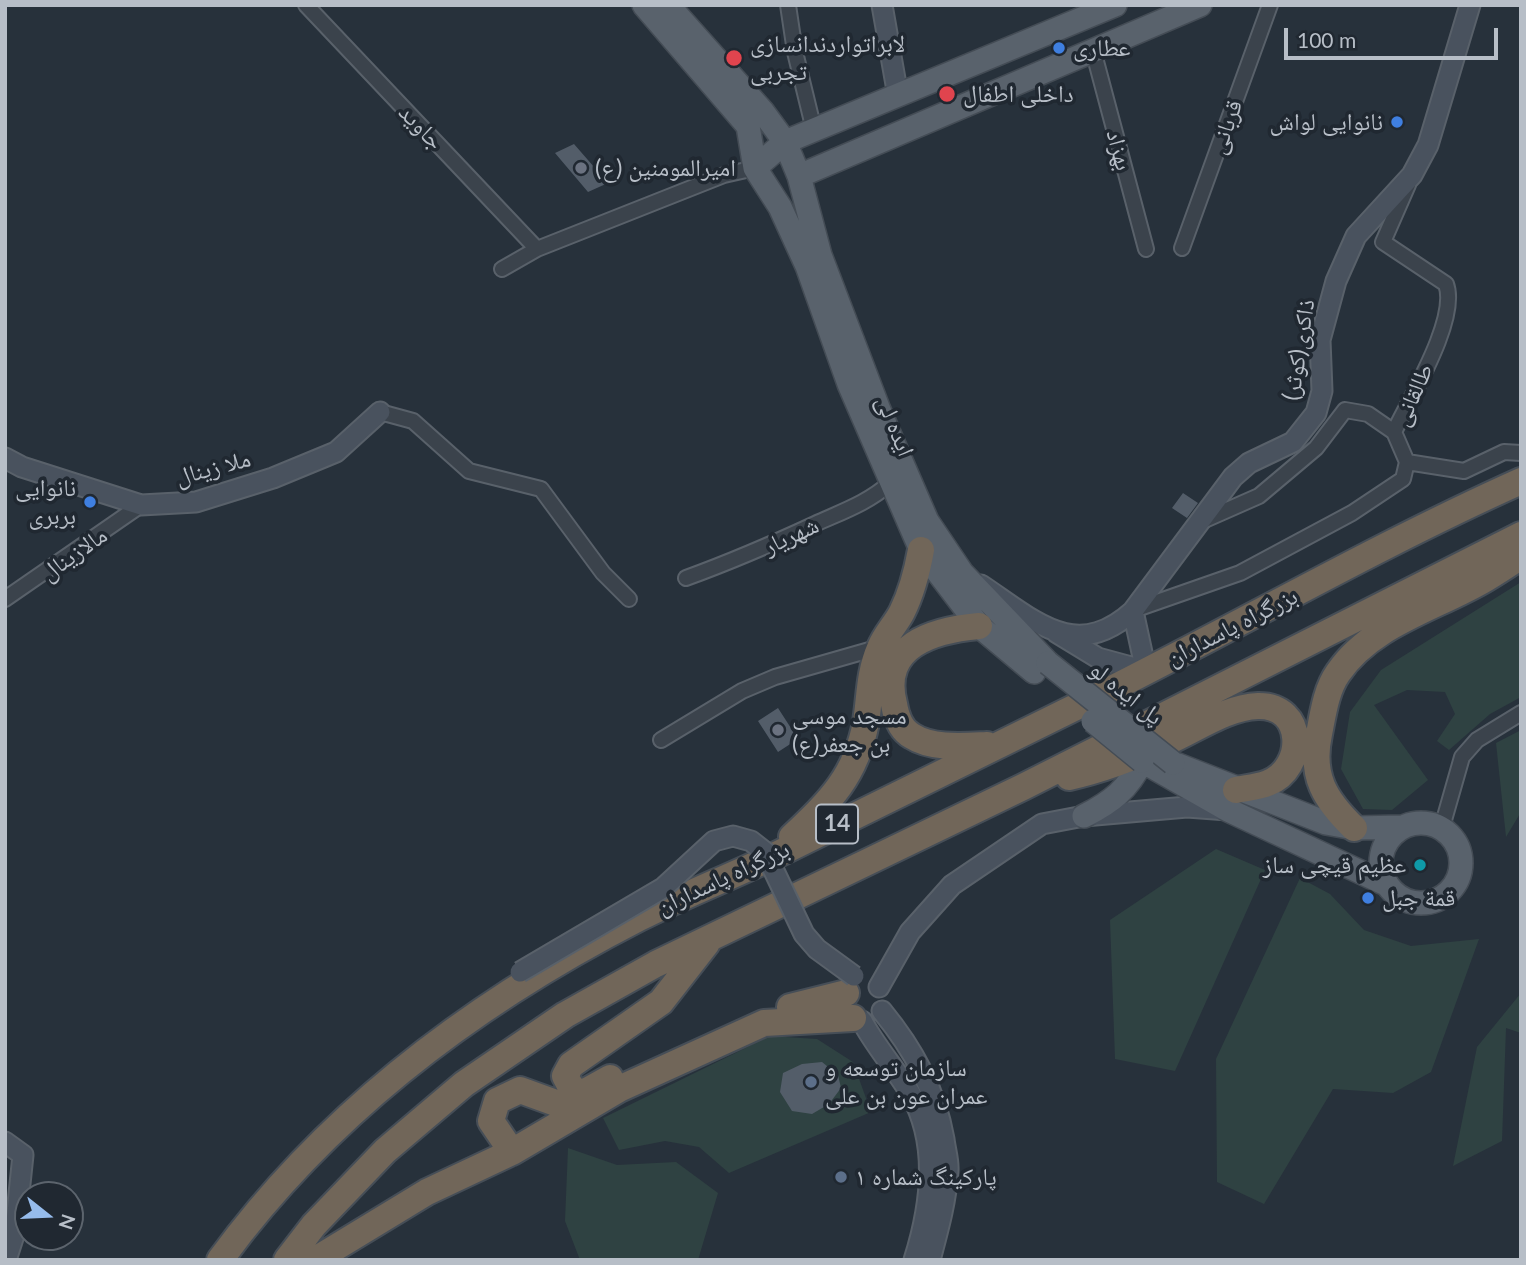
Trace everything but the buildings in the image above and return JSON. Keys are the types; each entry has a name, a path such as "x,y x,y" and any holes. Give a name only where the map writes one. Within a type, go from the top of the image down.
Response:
{"highway":[{"name":"بزرگراه پاسداران","path":"220,1260 254,1213 366,1098 437,1042 526,981 640,917 768,859 1521,481"},
{"name":"بزرگراه پاسداران","path":"287,1260 314,1225 385,1151 464,1084 565,1014 656,964 1023,787 1521,535"},
{"path":"768,859 834,798 855,762 866,722 870,677 880,648 901,613 915,582 921,550"},
{"path":"1362,828 1330,805 1319,776 1317,741 1324,705 1337,674 1359,648 1388,628 1485,579 1521,556"},
{"path":"979,626 929,634 911,646 898,661 892,679 892,701 899,721 909,735 918,740 952,746 996,745"},
{"path":"1023,787 1086,773 1163,744 1239,709 1261,706 1281,712 1294,726 1298,745 1287,766 1270,783 1232,800"},
{"path":"583,1093 572,1089 565,1076 571,1065 661,1002 710,939"},
{"path":"512,1152 491,1121 497,1101 520,1090 564,1106 583,1093 752,1010 859,996"},
{"path":"315,1260 427,1192 512,1152 619,1089 764,1023 859,996"}],"main road":[{"path":"644,5 748,126 755,168"},
{"name":"ایده لی","path":"668,5 763,112 785,142 799,176 820,255 879,410 927,521 962,573 1041,668"},
{"path":"755,168 785,142 898,96 1086,11 1115,5"},
{"path":"755,168 799,176 1200,5"},
{"name":"ایده لی","path":"755,168 779,207 807,266 849,384 921,550 979,626 1041,668"},
{"name":"پل ایده لو","path":"1041,668 1142,761 1232,800"},
{"name":"پل ایده لو","path":"1041,668 1173,763 1232,800"},
{"path":"1084,816 1111,802 1123,791 1142,761"},
{"path":"1232,800 1326,823 1362,828 1403,827 1430,822 1442,827 1453,837 1460,862 1457,880 1448,892 1431,904 1415,905 1394,894 1386,884 1382,871 1384,846 1403,827"},
{"path":"1232,800 1386,884"},
{"path":"1360,871 1369,864 1376,852 1376,839 1362,828"}],"street":[{"name":"جاوید","path":"306,5 537,249"},
{"path":"788,5 794,52 814,130"},
{"path":"882,5 898,96"},
{"name":"قربانی","path":"1182,248 1270,5"},
{"name":"ذاکری(کوثر)","path":"1057,633 1104,633 1133,611 1233,477 1249,463 1293,442 1315,413 1322,391 1320,341 1336,281 1356,236 1412,175 1428,145 1470,5"},
{"name":"بهزاد","path":"1093,50 1146,249"},
{"path":"502,269 537,249 724,175 755,168"},
{"name":"طالقانی","path":"1133,611 1251,567 1394,487 1403,479 1407,462 1394,432 1440,335 1450,296 1446,284 1383,242 1412,175"},
{"path":"1199,523 1259,496 1316,447 1345,410 1367,414 1394,432"},
{"path":"380,412 413,421 469,471 541,489 603,573 629,599"},
{"name":"ملا زینال","path":"5,458 22,467 141,505 196,502 273,478 336,452 380,412"},
{"path":"1407,462 1464,471 1504,452 1521,453"},
{"name":"شهریار","path":"686,578 756,553 854,507 875,496 890,483"},
{"name":"مالازینال","path":"5,599 141,505"},
{"path":"962,573 1098,658 1146,671 1133,611"},
{"path":"661,740 753,686 808,666 880,648"},
{"path":"1442,827 1462,757 1477,740 1521,713"},
{"path":"859,996 909,932 952,885 1042,824 1084,816 1232,800"},
{"path":"499,999 520,972 663,888 714,841 733,836 751,841 765,852 804,934 859,996 874,1019 882,1011 906,1041 929,1084 940,1119 948,1167 943,1214 930,1260"},
{"path":"859,996 912,1097 924,1130 931,1176 926,1222 914,1260"},
{"path":"5,1142 23,1155 15,1232 6,1260"}],"shaded area":[{"path":"1521,582 1521,697 1490,714 1449,750 1437,741 1455,714 1445,692 1407,690 1374,705 1428,780 1392,810 1363,809 1341,769 1350,712 1381,670"},
{"path":"1521,730 1521,812 1506,837 1496,743"},
{"path":"1216,849 1265,870 1175,1071 1115,1059 1110,920"},
{"path":"1300,878 1330,894 1364,930 1411,946 1479,939 1431,1072 1393,1093 1333,1089 1264,1204 1217,1182 1216,1059"},
{"path":"1521,993 1521,1033 1506,1028 1502,1141 1453,1166 1477,1047"},
{"path":"770,1036 817,1039 853,1062 871,1112 729,1173 699,1147 665,1141 619,1150 603,1118"},
{"path":"568,1148 617,1165 676,1162 718,1193 698,1260 580,1260 565,1221"}],"place":[{"name":"عطاری","path":"1059,48"},
{"name":"لابراتواردندانسازی تجربی","path":"734,58"},
{"name":"داخلی اطفال","path":"947,94"},
{"name":"نانوایی لواش","path":"1397,122"},
{"name":"امیرالمومنین (ع)","path":"581,168"},
{"name":"نانوایی بربری","path":"90,502"},
{"name":"مسجد موسی بن جعفر(ع)","path":"778,730"},
{"name":"عظیم قیچی ساز","path":"1420,865"},
{"name":"قمة جبل","path":"1368,898"},
{"name":"سازمان توسعه و عمران عون بن علی","path":"811,1082"},
{"name":"پارکینگ شماره ۱","path":"841,1177"}]}
